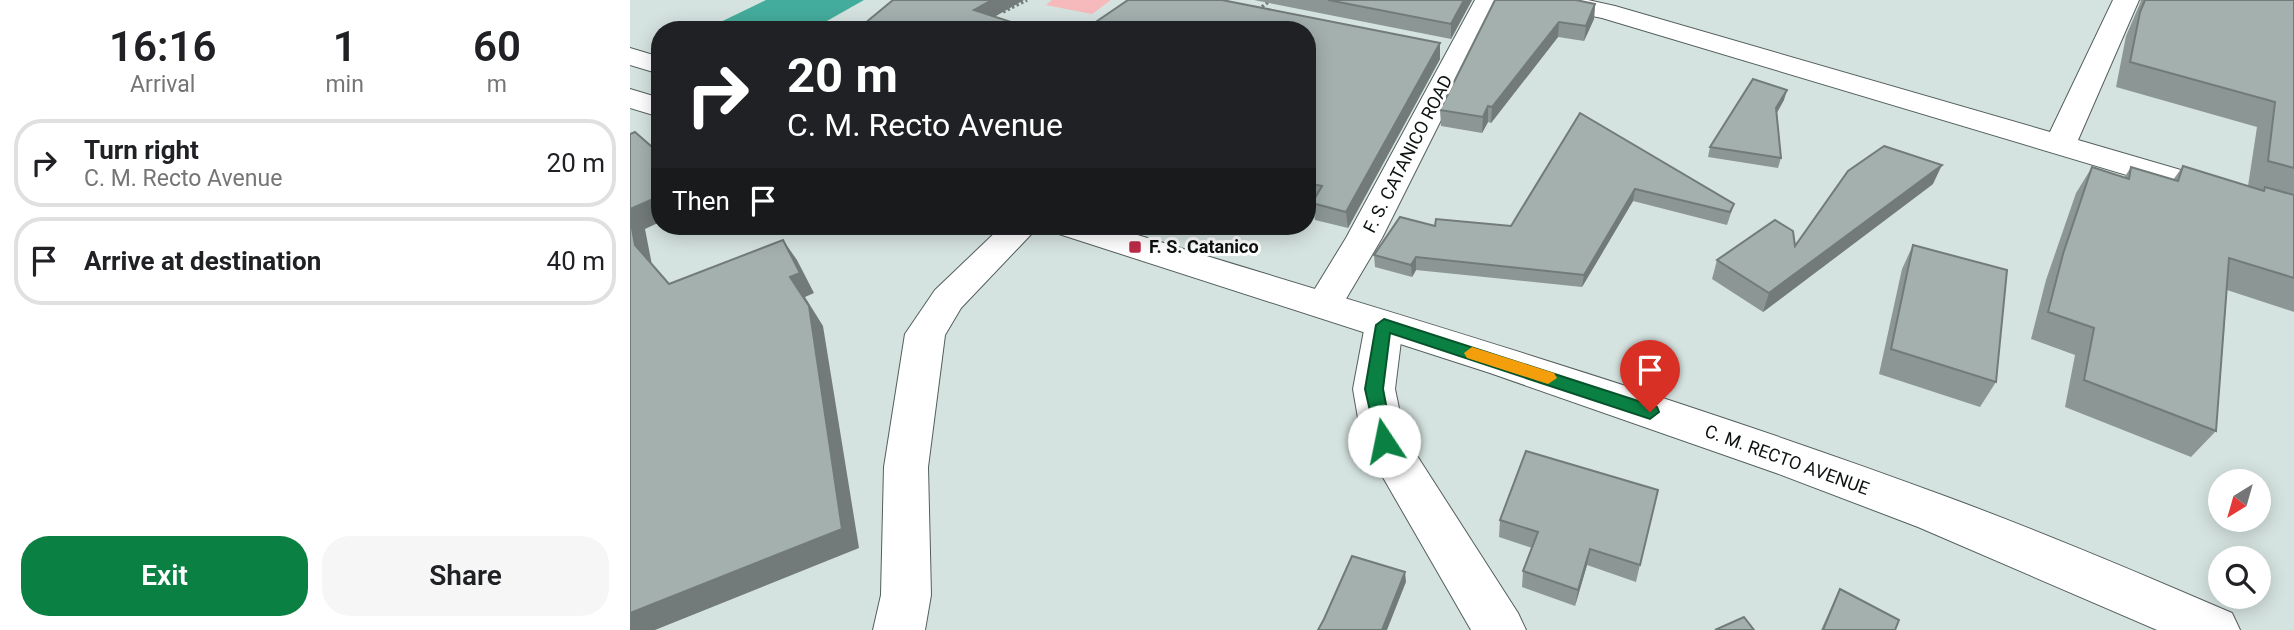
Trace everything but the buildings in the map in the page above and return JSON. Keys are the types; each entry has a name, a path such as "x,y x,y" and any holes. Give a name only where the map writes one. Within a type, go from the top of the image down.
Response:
{"main road":[{"name":"F. S. CATANICO ROAD","path":"1324,305 1370,227 1447,49 1488,0"},
{"path":"1547,0 1608,6 2294,214"},
{"path":"2060,145 2126,0"},
{"path":"630,56 651,63"},
{"path":"630,98 651,105"},
{"path":"904,594 906,467 925,334 948,299 1013,235"},
{"name":"C. M. RECTO AVENUE","path":"1100,235 1324,305 1794,460 1978,530 2214,630"},
{"path":"1384,325 1374,389 1384,441 1500,630"}],"path":[{"path":"993,17 1027,0"},
{"path":"1257,11 1270,0"}],"shaded area":[{"path":"766,0 864,0 827,21 723,21"},
{"path":"1052,0 1111,0 1092,14 1046,5"}],"pier":[{"path":"630,79 651,86 651,126 630,118"}],"slow traffic":[{"path":"1472,353 1548,378"}],"place":[{"name":"F. S. Catanico","path":"1135,247"}],"route":[{"path":"1384,441 1374,389 1384,325 1650,412"}]}
